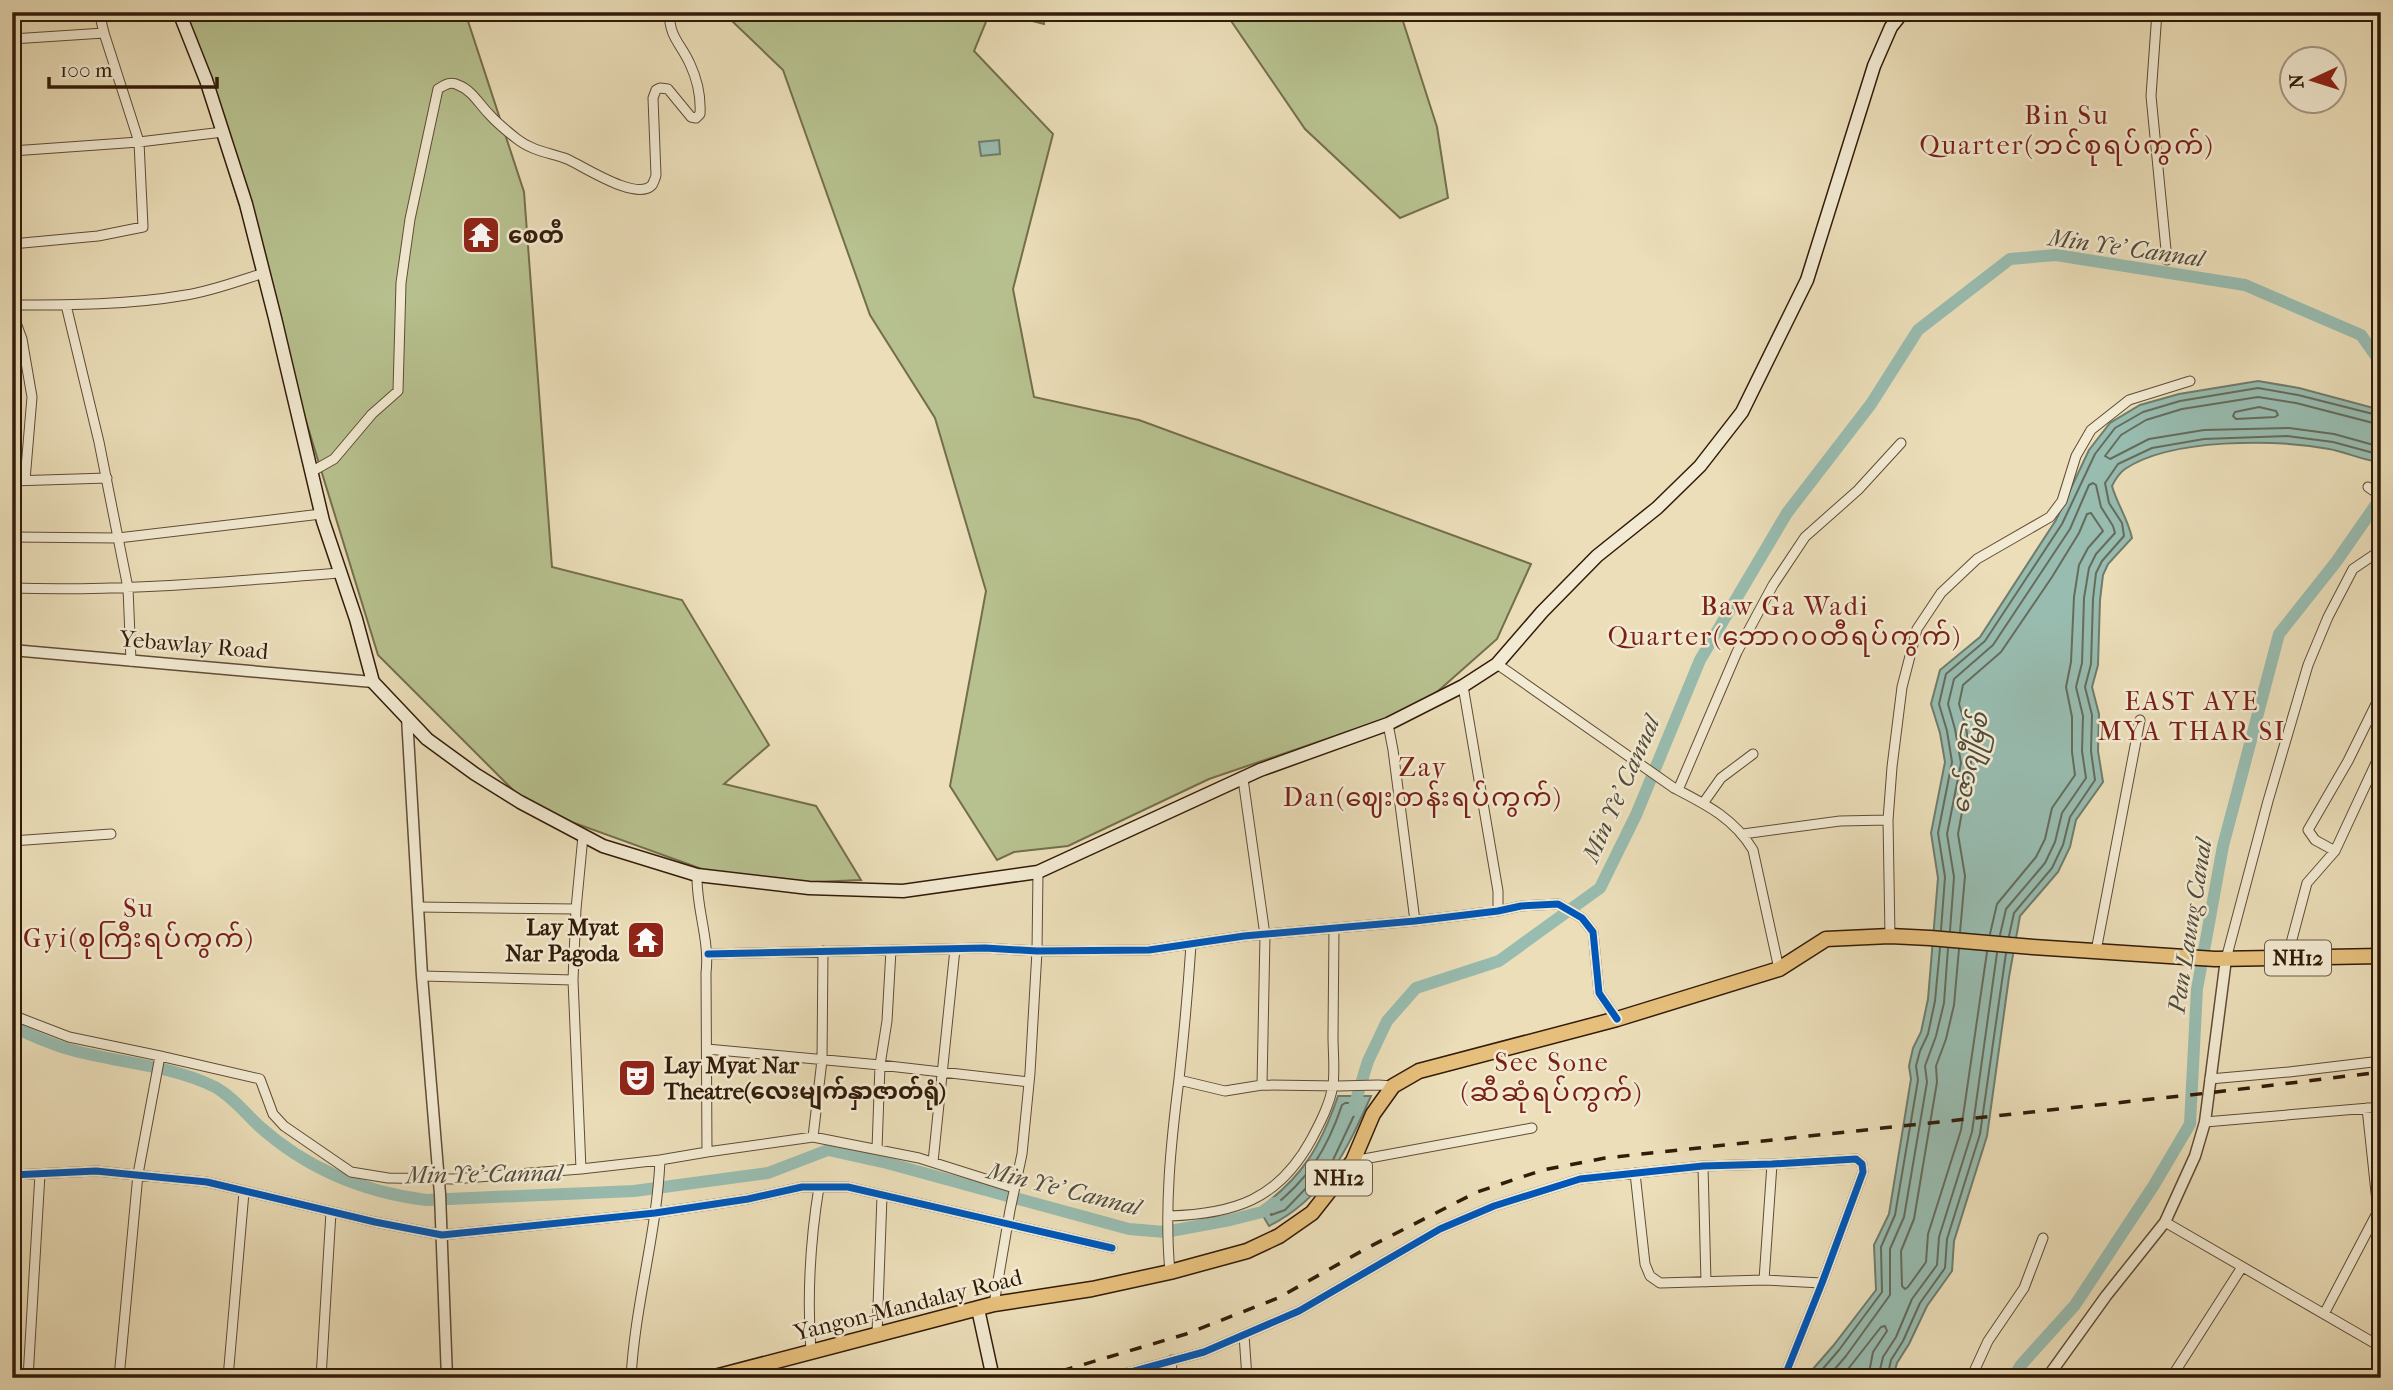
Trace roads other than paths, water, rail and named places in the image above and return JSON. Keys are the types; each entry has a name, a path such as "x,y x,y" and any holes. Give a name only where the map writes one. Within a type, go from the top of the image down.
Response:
{"highway":[{"name":"Yangon-Mandalay Road","path":"711,1378 994,1304 1092,1289 1247,1251 1279,1236 1312,1213 1353,1161 1386,1085 1419,1071 1617,1019 1779,969 1826,939 1930,937 2096,951"},
{"name":"NH12","path":"2096,951 2220,959 2381,956"}],"main road":[{"path":"179,12 206,80 246,204 321,514 373,682 427,739 475,774 520,802 603,846 697,875 809,888 903,891 1038,872 1260,770 1388,724 1463,686 1497,664 1542,612 1597,556 1657,508 1700,466 1742,412 1807,280 1874,66 1891,27 1903,12"},
{"path":"978,1309 993,1378"}],"street":[{"path":"12,244 98,236 143,227 139,142 99,12"},
{"path":"311,471 334,458 372,414 398,391 401,283 410,219 438,89 448,83 456,83 527,146 567,159 618,185 629,188 648,187 653,184 656,175 653,99 656,90 668,89 691,117 696,118 700,114 695,78 672,34 669,12"},
{"path":"2157,12 2151,96 2167,260"},
{"path":"12,39 104,33"},
{"path":"12,151 139,142 223,132"},
{"path":"12,305 66,305 157,299 188,295 264,273"},
{"path":"66,305 107,478 128,588 131,661"},
{"path":"12,312 22,339 32,397 25,480"},
{"path":"1891,936 1888,820 1902,687 1917,629 1941,593 1977,559 2050,517 2062,501 2076,456 2091,430 2129,400 2190,382"},
{"path":"1676,789 1737,652 1773,585 1805,537 1858,490 1901,443"},
{"path":"12,481 107,478"},
{"path":"2368,486 2381,496"},
{"path":"12,537 118,538 321,514"},
{"path":"2047,1378 2106,1296 2165,1222 2195,1156 2205,1122 2220,959 2308,664 2353,569 2381,550"},
{"path":"12,588 128,588 340,573"},
{"name":"Yebawlay Road","path":"12,650 373,682"},
{"path":"1497,664 1676,789 1704,802 1743,834 1753,850 1779,969"},
{"path":"1463,686 1498,891 1498,911"},
{"path":"2335,851 2315,840 2308,830 2348,761 2377,702"},
{"path":"407,717 422,976 440,1194 447,1378"},
{"path":"2096,951 2140,720"},
{"path":"1388,724 1415,921"},
{"path":"2287,958 2307,883 2335,851 2381,752"},
{"path":"1704,802 1721,778 1753,754"},
{"path":"1243,779 1265,935 1262,1085"},
{"path":"1743,834 1840,821 1888,820"},
{"path":"12,841 111,834"},
{"path":"581,1169 572,980 583,836"},
{"path":"994,1304 1022,1154 1037,951 1038,872"},
{"path":"697,875 696,895 708,954 707,1152"},
{"path":"708,954 985,948 1037,951 1149,950 1498,911 1521,905 1558,904 1582,918 1593,932 1599,993 1617,1019"},
{"path":"418,907 576,909"},
{"path":"1169,1216 1198,1215 1240,1206 1280,1183 1302,1157 1335,1086 1334,929"},
{"path":"1170,1272 1168,1230 1174,1115 1191,945"},
{"path":"933,1162 955,949"},
{"path":"877,1149 880,1065 887,1021 891,950"},
{"path":"813,1137 822,1060 823,951"},
{"path":"422,976 572,980"},
{"path":"12,988 12,1175 96,1171 207,1182 442,1235 655,1213 748,1199 802,1187 848,1187 1112,1248"},
{"path":"14,1018 69,1037 260,1079 273,1114 278,1120 351,1172 388,1178 438,1179 581,1169 813,1137 933,1162 1014,1191"},
{"path":"707,1049 1029,1082"},
{"path":"119,1378 138,1174 160,1055"},
{"path":"2210,1079 2381,1061"},
{"path":"1179,1080 1225,1091 1262,1085 1386,1085"},
{"path":"2205,1122 2381,1107"},
{"path":"2323,1314 2378,1211 2367,1108"},
{"path":"1353,1161 1532,1128"},
{"path":"1109,1378 1203,1352 1244,1335 1299,1311 1440,1229 1494,1206 1580,1179 1703,1166 1856,1159 1862,1164 1863,1172 1784,1378"},
{"path":"631,1378 633,1337 657,1201 660,1160"},
{"path":"1764,1280 1772,1164"},
{"path":"1703,1166 1706,1282"},
{"path":"1634,1173 1645,1264 1650,1276 1660,1283 1764,1280 1822,1283"},
{"path":"27,1378 40,1174"},
{"path":"811,1352 808,1301 811,1232 819,1187"},
{"path":"228,1378 244,1192"},
{"path":"877,1334 882,1196"},
{"path":"321,1378 331,1212"},
{"path":"2165,1222 2378,1346 2381,1333"},
{"path":"1971,1378 1988,1341 2024,1288 2043,1238"},
{"path":"2171,1378 2242,1267"},
{"path":"1244,1335 1247,1378"},
{"path":"1171,1378 1172,1360"}],"water":[{"path":"999,140 1000,154 981,156 979,142"},
{"name":"ဇော်ဂျီမြစ်","path":"2258,381 2299,388 2381,410 2381,462 2336,450 2307,446 2224,444 2169,451 2125,469 2116,479 2112,486 2132,538 2108,564 2103,575 2100,600 2098,665 2092,687 2099,714 2098,751 2103,782 2076,820 2070,847 2058,872 2020,916 1987,1136 1954,1241 1952,1271 1927,1306 1897,1363 1893,1377 1805,1378 1876,1290 1874,1245 1889,1214 1911,1079 1909,1066 1913,1048 1921,1032 1928,999 1938,878 1931,833 1945,762 1931,704 1940,670 1980,637 2056,520 2089,450 2110,423 2140,405 2179,394"},
{"path":"1338,1096 1371,1096 1343,1153 1320,1187 1288,1215 1269,1226 1259,1209 1287,1185 1308,1160 1317,1146"}],"waterway":[{"name":"Min Ye' Cannal","path":"1353,1110 1368,1061 1387,1021 1416,988 1499,961 1600,888 1636,815 1700,660 1787,513 1871,404 1918,330 2010,259 2056,255 2245,285 2361,335 2381,363"},
{"name":"Pan Laung Canal","path":"2013,1378 2021,1365 2075,1305 2154,1185 2190,1124 2197,989 2223,846 2279,634 2336,562 2375,506"},
{"name":"Min Ye' Cannal","path":"12,1027 64,1048 163,1069 215,1087 277,1141 316,1166 380,1191 426,1200 634,1191 768,1173 828,1150 887,1163 1129,1229 1165,1232 1262,1212 1275,1203"}],"railway":[{"path":"1038,1378 1186,1334 1278,1298 1369,1247 1477,1192 1543,1170 1605,1158 2381,1072"}],"place":[{"name":"စေတီ","path":"481,235"},
{"name":"Lay Myat Nar Pagoda","path":"646,940"},
{"name":"Lay Myat Nar Theatre(လေးမျက်နှာဇာတ်ရုံ)","path":"637,1078"}],"district":[{"name":"Bin Su Quarter(ဘင်စုရပ်ကွက်)","path":"2067,130"},
{"name":"Baw Ga Wadi Quarter(ဘောဂ၀တီရပ်ကွက်)","path":"1785,621"},
{"name":"EAST AYE MYA THAR SI","path":"2192,716"},
{"name":"Zay Dan(ဈေးတန်းရပ်ကွက်)","path":"1423,782"},
{"name":"Su Gyi(စုကြီးရပ်ကွက်)","path":"139,923"},
{"name":"See Sone (ဆီဆုံရပ်ကွက်)","path":"1552,1077"}]}
